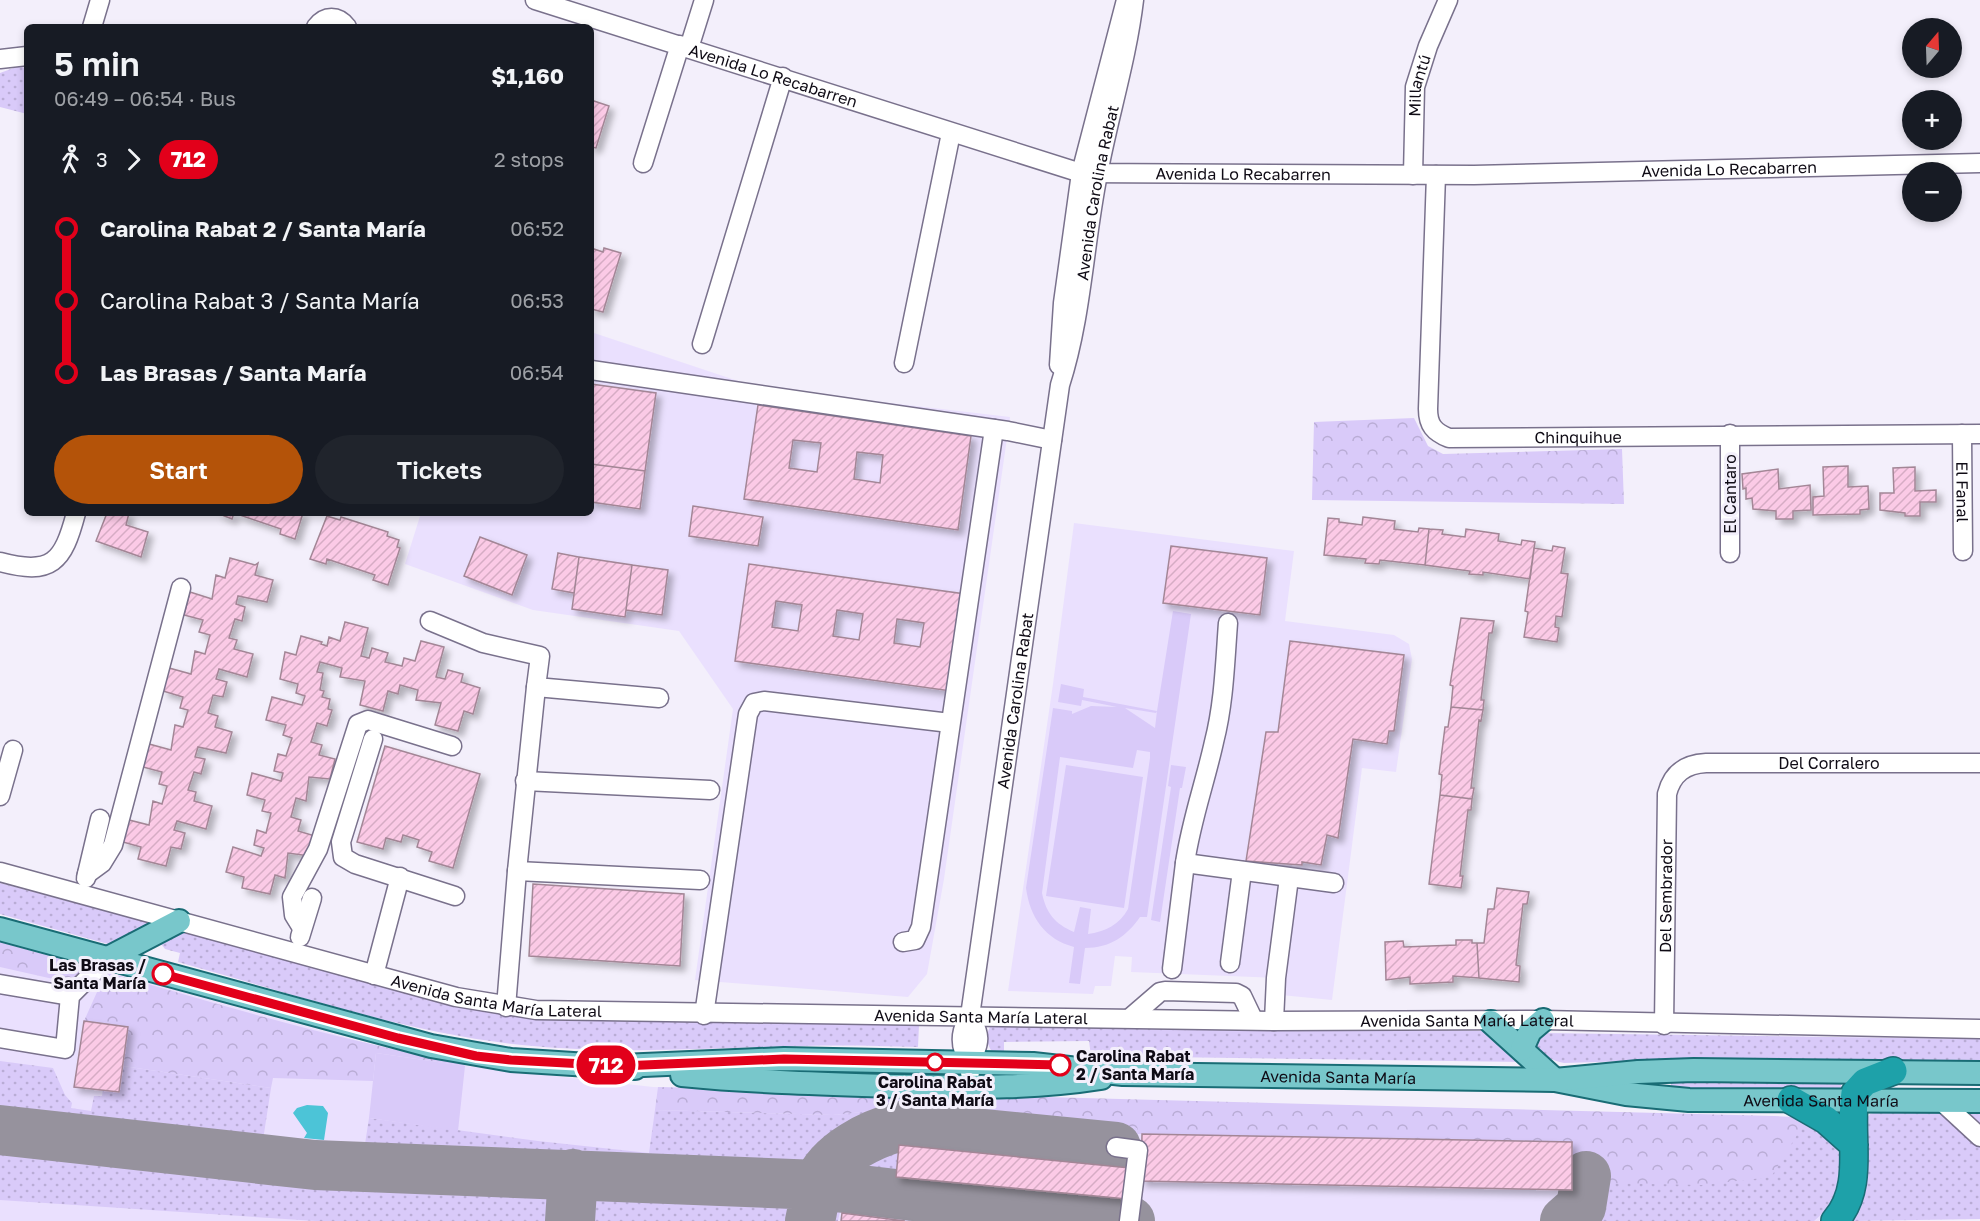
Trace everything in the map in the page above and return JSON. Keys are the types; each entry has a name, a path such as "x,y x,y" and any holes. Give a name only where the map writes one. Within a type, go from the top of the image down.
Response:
{"highway":[{"path":"1835,1221 1843,1212 1853,1186 1854,1099 1858,1088 1865,1082 1893,1071"},
{"path":"1791,1100 1826,1120 1854,1145"}],"main road":[{"path":"108,958 179,921"},
{"name":"Avenida Santa María","path":"0,929 382,1034 476,1056 621,1066 774,1083 1039,1086 1123,1074"},
{"path":"1522,1050 1530,1031 1543,1020"},
{"path":"1491,1022 1555,1080"},
{"name":"Avenida Santa María","path":"621,1066 784,1059 1060,1065 1123,1074 1555,1080 1660,1071 1980,1073"},
{"name":"Avenida Santa María","path":"1555,1080 1657,1097 1980,1101"}],"street":[{"path":"94,24 100,0"},
{"name":"Avenida Lo Recabarren","path":"535,0 783,77 951,133 1089,174 1413,176 1980,164"},
{"path":"643,163 704,0"},
{"name":"Avenida Carolina Rabat","path":"970,1087 970,1063 962,1051 962,1028 970,1016 1060,385 1060,339 1089,174 1126,0"},
{"name":"Avenida Carolina Rabat","path":"1089,174 1121,78 1134,0"},
{"name":"Millantú","path":"1413,176 1416,87 1428,46 1448,0"},
{"path":"319,24 323,20 339,15"},
{"path":"0,59 24,56"},
{"path":"702,344 783,77"},
{"path":"904,363 951,133"},
{"name":"Chinquihue","path":"1436,175 1428,421 1437,433 1449,438 1730,434 1971,434"},
{"path":"594,370 994,429 1052,440"},
{"path":"903,942 915,940 921,927 994,429"},
{"name":"El Cantaro","path":"1730,434 1730,553"},
{"name":"El Fanal","path":"1963,551 1971,434"},
{"path":"0,562 23,568 46,566 54,562 63,551 75,516"},
{"path":"87,874 102,863 113,845 181,588"},
{"path":"430,621 483,643 540,656 516,871 506,1007"},
{"path":"1172,969 1190,827 1214,742 1221,707 1228,623"},
{"path":"536,687 659,698"},
{"path":"704,1015 748,714 754,703 764,701 950,723"},
{"path":"302,928 294,915 292,897 318,849 358,724 369,720 452,746"},
{"path":"373,739 341,842 341,851 348,860 455,896"},
{"path":"0,796 13,750"},
{"name":"Del Corralero","path":"1679,772 1695,764 1706,763 1980,763"},
{"name":"Del Sembrador","path":"1664,1024 1667,802 1669,787 1679,772"},
{"path":"525,781 710,790"},
{"path":"82,895 100,819"},
{"path":"1185,863 1334,884"},
{"path":"516,871 700,880"},
{"path":"1230,963 1242,871"},
{"name":"Avenida Santa María Lateral","path":"0,872 374,975 506,1007 536,1010 704,1015 1131,1017 1274,1021 1491,1022 1543,1020 1980,1029"},
{"path":"374,975 400,877"},
{"path":"1274,1021 1276,978 1289,878"},
{"path":"294,953 312,898"},
{"path":"0,1038 64,1049 70,996 108,958"},
{"path":"0,984 70,996"},
{"path":"1131,1017 1160,992 1165,991 1236,993 1245,1001 1253,1019"},
{"path":"1941,1101 1980,1137"},
{"path":"1116,1147 1138,1150 1129,1221"}],"shaded area":[{"path":"594,333 747,384 770,389 1010,417 944,879 927,974 908,997 695,980 733,709 679,631 533,610 405,564 420,516 594,516"},
{"path":"1074,523 1294,551 1285,621 1394,635 1409,644 1412,659 1396,772 1362,768 1332,1000 1281,995 1276,978 1131,972 1132,957 1115,956 1111,986 1095,986 1093,994 1008,991"},
{"path":"0,942 400,1052 461,1062 466,1066 653,1087 1804,1118 1843,1153 1844,1189 1819,1221 0,1221"}],"green space":[{"path":"19,66 24,68 24,113 0,107 0,73"},
{"path":"1414,418 1428,446 1443,454 1622,449 1624,504 1312,500 1314,422"},
{"path":"1173,611 1191,614 1147,917 1140,917 1117,940 1102,946 1085,948 1080,984 1069,983 1074,947 1055,939 1041,926 1031,909 1026,888 1053,708 1072,711 1072,714 1091,706 1117,707 1082,700 1081,706 1058,702 1061,684 1084,689 1083,697 1157,711","holes":["1125,708 1156,713 1157,711 1155,728","1137,750 1150,752 1150,758 1128,909 1121,919 1111,926 1088,934 1091,909 1080,907 1074,932 1052,917 1042,893 1060,757 1133,768"]},
{"path":"1066,765 1143,777 1124,908 1046,896"},
{"path":"1171,765 1186,767 1182,788 1180,788 1160,922 1151,920 1171,787 1168,786"},
{"path":"0,883 153,924 108,944 0,914"},
{"path":"173,933 192,933 347,977 472,1007 555,1019 919,1025 918,1047 592,1050 522,1045 479,1039 349,1011 178,962 180,953 165,949 158,940"},
{"path":"0,942 85,966 71,983 0,967"},
{"path":"106,972 282,1022 371,1044 461,1062 465,1066 376,1053 373,1081 273,1078 271,1088 123,1066 128,1027 84,1021"},
{"path":"992,1024 1488,1031 1524,1062 1091,1056 1089,1041 1004,1042 1004,1055 995,1055 987,1040"},
{"path":"1542,1033 1980,1039 1980,1063 1664,1060 1564,1063 1548,1057 1535,1044"},
{"path":"376,1053 465,1066 458,1131 369,1118"},
{"path":"0,1061 53,1068 65,1095 72,1103 71,1108 91,1111 94,1096 102,1096 103,1089 119,1091 123,1066 271,1088 263,1140 365,1144 369,1118 538,1141 649,1153 655,1110 833,1115 882,1110 935,1109 1137,1128 1136,1145 896,1120 870,1129 837,1148 819,1167 812,1179 315,1161 0,1125"},
{"path":"1841,1082 1841,1088 1671,1088 1671,1083"},
{"path":"658,1087 1774,1116 1794,1117 1805,1122 1771,1177 1702,1185 1599,1183 1598,1168 1572,1168 1572,1142 1137,1134 1137,1128 935,1109 882,1110 833,1115 655,1110"},
{"path":"1877,1112 1980,1112 1980,1219 1853,1221 1861,1195 1865,1121 1870,1114"},
{"path":"1805,1122 1832,1141 1838,1151 1842,1173 1835,1194 1814,1221 1582,1221 1587,1215 1594,1123"},
{"path":"902,1135 1132,1158 1130,1168 899,1146 896,1177 1127,1199 1125,1213 850,1181 847,1163 882,1141"},
{"path":"0,1138 319,1174 562,1183 559,1221 316,1221 0,1200"},
{"path":"580,1184 787,1193 797,1202 800,1221 580,1221"},
{"path":"829,1198 1040,1221 911,1221 840,1212 838,1221 821,1221 824,1204"}],"water":[{"path":"307,1105 323,1106 328,1113 324,1140 304,1138 307,1133 293,1113 297,1108"}],"building":[{"path":"594,101 609,106 596,148 594,148"},
{"path":"604,248 621,253 603,312 594,310 594,249 603,252"},
{"path":"594,384 656,393 645,471 594,464"},
{"path":"758,405 971,436 958,530 744,499","holes":["793,440 821,443 817,472 789,468","857,452 883,455 880,483 854,479"]},
{"path":"594,464 645,471 640,509 594,502"},
{"path":"1848,466 1848,487 1868,486 1869,509 1860,510 1860,514 1813,515 1813,497 1824,496 1823,467"},
{"path":"1915,467 1915,491 1936,490 1936,502 1920,502 1920,516 1905,516 1905,513 1880,510 1880,493 1894,493 1893,468"},
{"path":"1778,469 1779,489 1810,485 1811,510 1793,511 1793,519 1776,519 1776,511 1753,509 1752,498 1746,499 1742,474"},
{"path":"693,506 763,517 758,546 689,536"},
{"path":"106,516 128,516 126,525 148,532 141,557 96,541"},
{"path":"243,516 302,516 295,539 280,534 281,529"},
{"path":"327,516 340,520 341,517 388,532 387,536 399,540 397,547 400,548 388,585 373,580 375,575 327,559 326,564 310,559"},
{"path":"1363,517 1395,521 1394,529 1418,532 1419,528 1429,529 1425,565 1380,560 1379,564 1365,563 1366,559 1324,555 1328,518 1362,525"},
{"path":"1429,529 1443,530 1442,534 1465,537 1466,529 1499,534 1498,541 1521,545 1522,540 1535,542 1530,579 1483,572 1483,575 1469,574 1470,571 1425,565"},
{"path":"480,537 527,555 512,595 464,576"},
{"path":"1171,546 1267,558 1260,615 1163,603"},
{"path":"1553,546 1565,548 1561,573 1568,574 1562,617 1556,616 1555,627 1559,628 1557,642 1524,637 1528,612 1525,611 1534,548 1552,551"},
{"path":"558,553 579,557 574,593 552,589"},
{"path":"579,557 632,565 625,617 572,609"},
{"path":"230,558 255,565 258,563 255,575 273,580 267,602 238,596 236,604 245,607 242,621 235,619 229,638 237,640 234,649 253,654 247,677 219,669 216,679 227,682 223,697 213,695 208,713 218,716 215,727 232,732 226,753 198,747 195,757 205,759 201,774 194,772 188,790 196,792 194,801 212,806 206,829 177,821 174,830 185,833 181,849 171,847 166,866 138,859 141,847 123,842 129,820 149,825 153,801 162,804 167,786 159,784 162,772 143,767 149,744 171,750 175,725 183,727 188,710 180,708 183,697 163,691 169,668 191,674 195,651 205,654 210,635 199,632 203,620 184,615 190,592 212,599 216,575 225,578"},
{"path":"749,564 965,594 951,691 735,661","holes":["776,601 802,605 798,631 772,627","837,610 863,614 859,640 833,636","897,619 924,623 920,647 894,643"]},
{"path":"632,565 668,570 662,615 626,610"},
{"path":"1461,618 1494,621 1492,633 1489,633 1481,700 1484,700 1483,710 1451,707 1453,686 1450,685"},
{"path":"345,622 368,628 361,656 369,658 372,648 388,653 385,662 402,666 404,658 415,661 421,641 444,647 436,677 445,679 448,670 463,674 461,682 480,688 473,714 464,711 458,731 435,725 441,703 416,700 418,690 400,685 398,694 388,691 383,711 360,705 365,681 340,677 342,668 320,662 317,672 323,673 320,690 324,691 322,697 330,699 328,709 332,710 327,726 317,723 311,742 322,745 319,755 335,759 330,779 309,777 306,801 296,798 291,817 301,820 298,831 315,836 310,856 288,853 285,878 275,875 270,894 242,888 244,877 226,872 233,847 261,856 264,848 254,845 257,830 266,833 271,813 262,811 265,800 247,795 252,773 281,781 283,773 274,771 278,754 286,756 292,738 283,735 286,725 266,720 272,697 302,705 305,696 296,693 298,684 280,679 285,652 296,655 301,636 322,642 321,644 327,646 329,637 340,641"},
{"path":"1290,641 1404,655 1394,731 1389,731 1387,744 1353,739 1338,838 1327,835 1321,865 1302,862 1302,865 1246,861 1266,732 1278,732"},
{"path":"1451,707 1483,710 1481,721 1479,720 1471,788 1474,788 1472,799 1440,795 1442,775 1439,774 1445,727 1448,727"},
{"path":"385,746 480,774 453,868 429,861 432,852 417,847 419,840 403,835 401,842 386,838 383,849 357,842"},
{"path":"1440,795 1472,799 1471,810 1468,810 1460,876 1463,876 1461,888 1429,884"},
{"path":"533,884 684,894 680,966 529,956"},
{"path":"1497,888 1529,892 1527,904 1523,904 1516,965 1520,966 1519,982 1479,978 1477,943 1484,943 1488,909 1494,909"},
{"path":"1456,940 1472,940 1472,943 1477,943 1479,978 1453,976 1453,982 1410,984 1410,977 1386,980 1385,942 1403,941 1404,947 1456,945"},
{"path":"84,1021 128,1027 119,1092 74,1087"},
{"path":"1142,1134 1572,1142 1572,1190 1141,1181"},
{"path":"899,1145 1130,1168 1127,1199 896,1177"},
{"path":"842,1213 905,1221 841,1221"}],"taxiway":[{"path":"810,1221 818,1184 832,1163 853,1146 877,1134 901,1126 1116,1147"},
{"path":"0,1130 315,1165 818,1185 1130,1221"},
{"path":"570,1221 573,1174"},
{"path":"1565,1221 1581,1207 1586,1176"}],"bus line":[{"name":"712","path":"163,974 398,1038 476,1056 511,1060 621,1066 784,1059 1060,1065"}],"place":[{"name":"Las Brasas / Santa María","path":"163,974"},
{"name":"Carolina Rabat 3 / Santa María","path":"935,1062"},
{"name":"Carolina Rabat 2 / Santa María","path":"1060,1065"}]}
